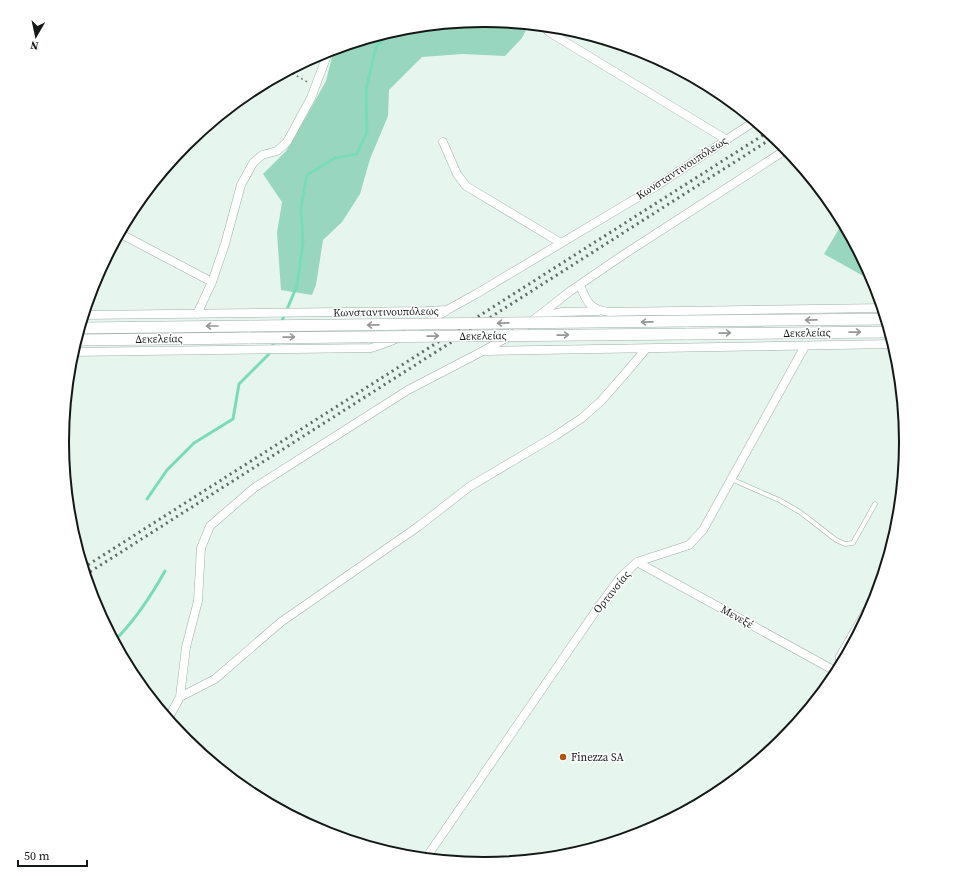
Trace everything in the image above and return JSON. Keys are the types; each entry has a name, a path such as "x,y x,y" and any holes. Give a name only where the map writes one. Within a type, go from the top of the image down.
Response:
{"main road":[{"name":"Δεκελείας","path":"85,328 880,319"},
{"name":"Δεκελείας","path":"82,340 884,332"}],"street":[{"path":"550,33 727,140"},
{"path":"197,314 212,282 225,244 241,185 253,163 262,155 277,151 287,142 316,87 326,59"},
{"name":"Κωνσταντινουπόλεως","path":"89,315 302,314 447,310 655,186 751,124"},
{"path":"443,142 457,174 466,186 561,243"},
{"path":"170,714 180,696 186,647 198,601 201,548 210,526 260,484 408,390 522,329 580,285 623,255 781,153"},
{"path":"124,236 212,282"},
{"path":"580,285 590,305 600,311"},
{"path":"538,317 562,312 877,308"},
{"path":"79,352 371,348 390,343 409,334 447,310"},
{"path":"396,312 409,334"},
{"path":"483,351 887,344"},
{"name":"Ορτανσίας","path":"429,853 597,609 620,578 637,562 689,545 703,530 805,346"},
{"path":"180,696 215,678 281,622 420,526 469,487 555,436 582,418 601,401 646,349"},
{"name":"Μενεξέ","path":"637,562 831,669"}],"lane":[{"path":"731,478 779,500 800,512 836,540 845,544 853,543 875,504"},
{"path":"838,658 858,622"}],"path":[{"path":"293,74 316,87"}],"green space":[{"path":"484,27 526,30 522,38 505,56 462,54 422,57 389,90 388,116 370,159 360,194 342,222 323,240 316,285 312,295 281,290 277,233 282,202 263,174 286,151 326,81 332,56 377,41 403,35 457,28"},
{"path":"839,228 856,258 864,276 824,254"}],"waterway":[{"path":"281,323 297,286 303,242 301,207 307,175 335,158 357,154 367,132 366,90 376,47 384,39"},
{"path":"147,499 167,470 194,443 233,419 239,384 269,354 275,340"},
{"path":"118,637 142,608 165,571"}],"railway":[{"path":"88,565 763,135"},
{"path":"90,572 768,140"}],"place":[{"name":"Finezza SA","path":"563,757"}]}
